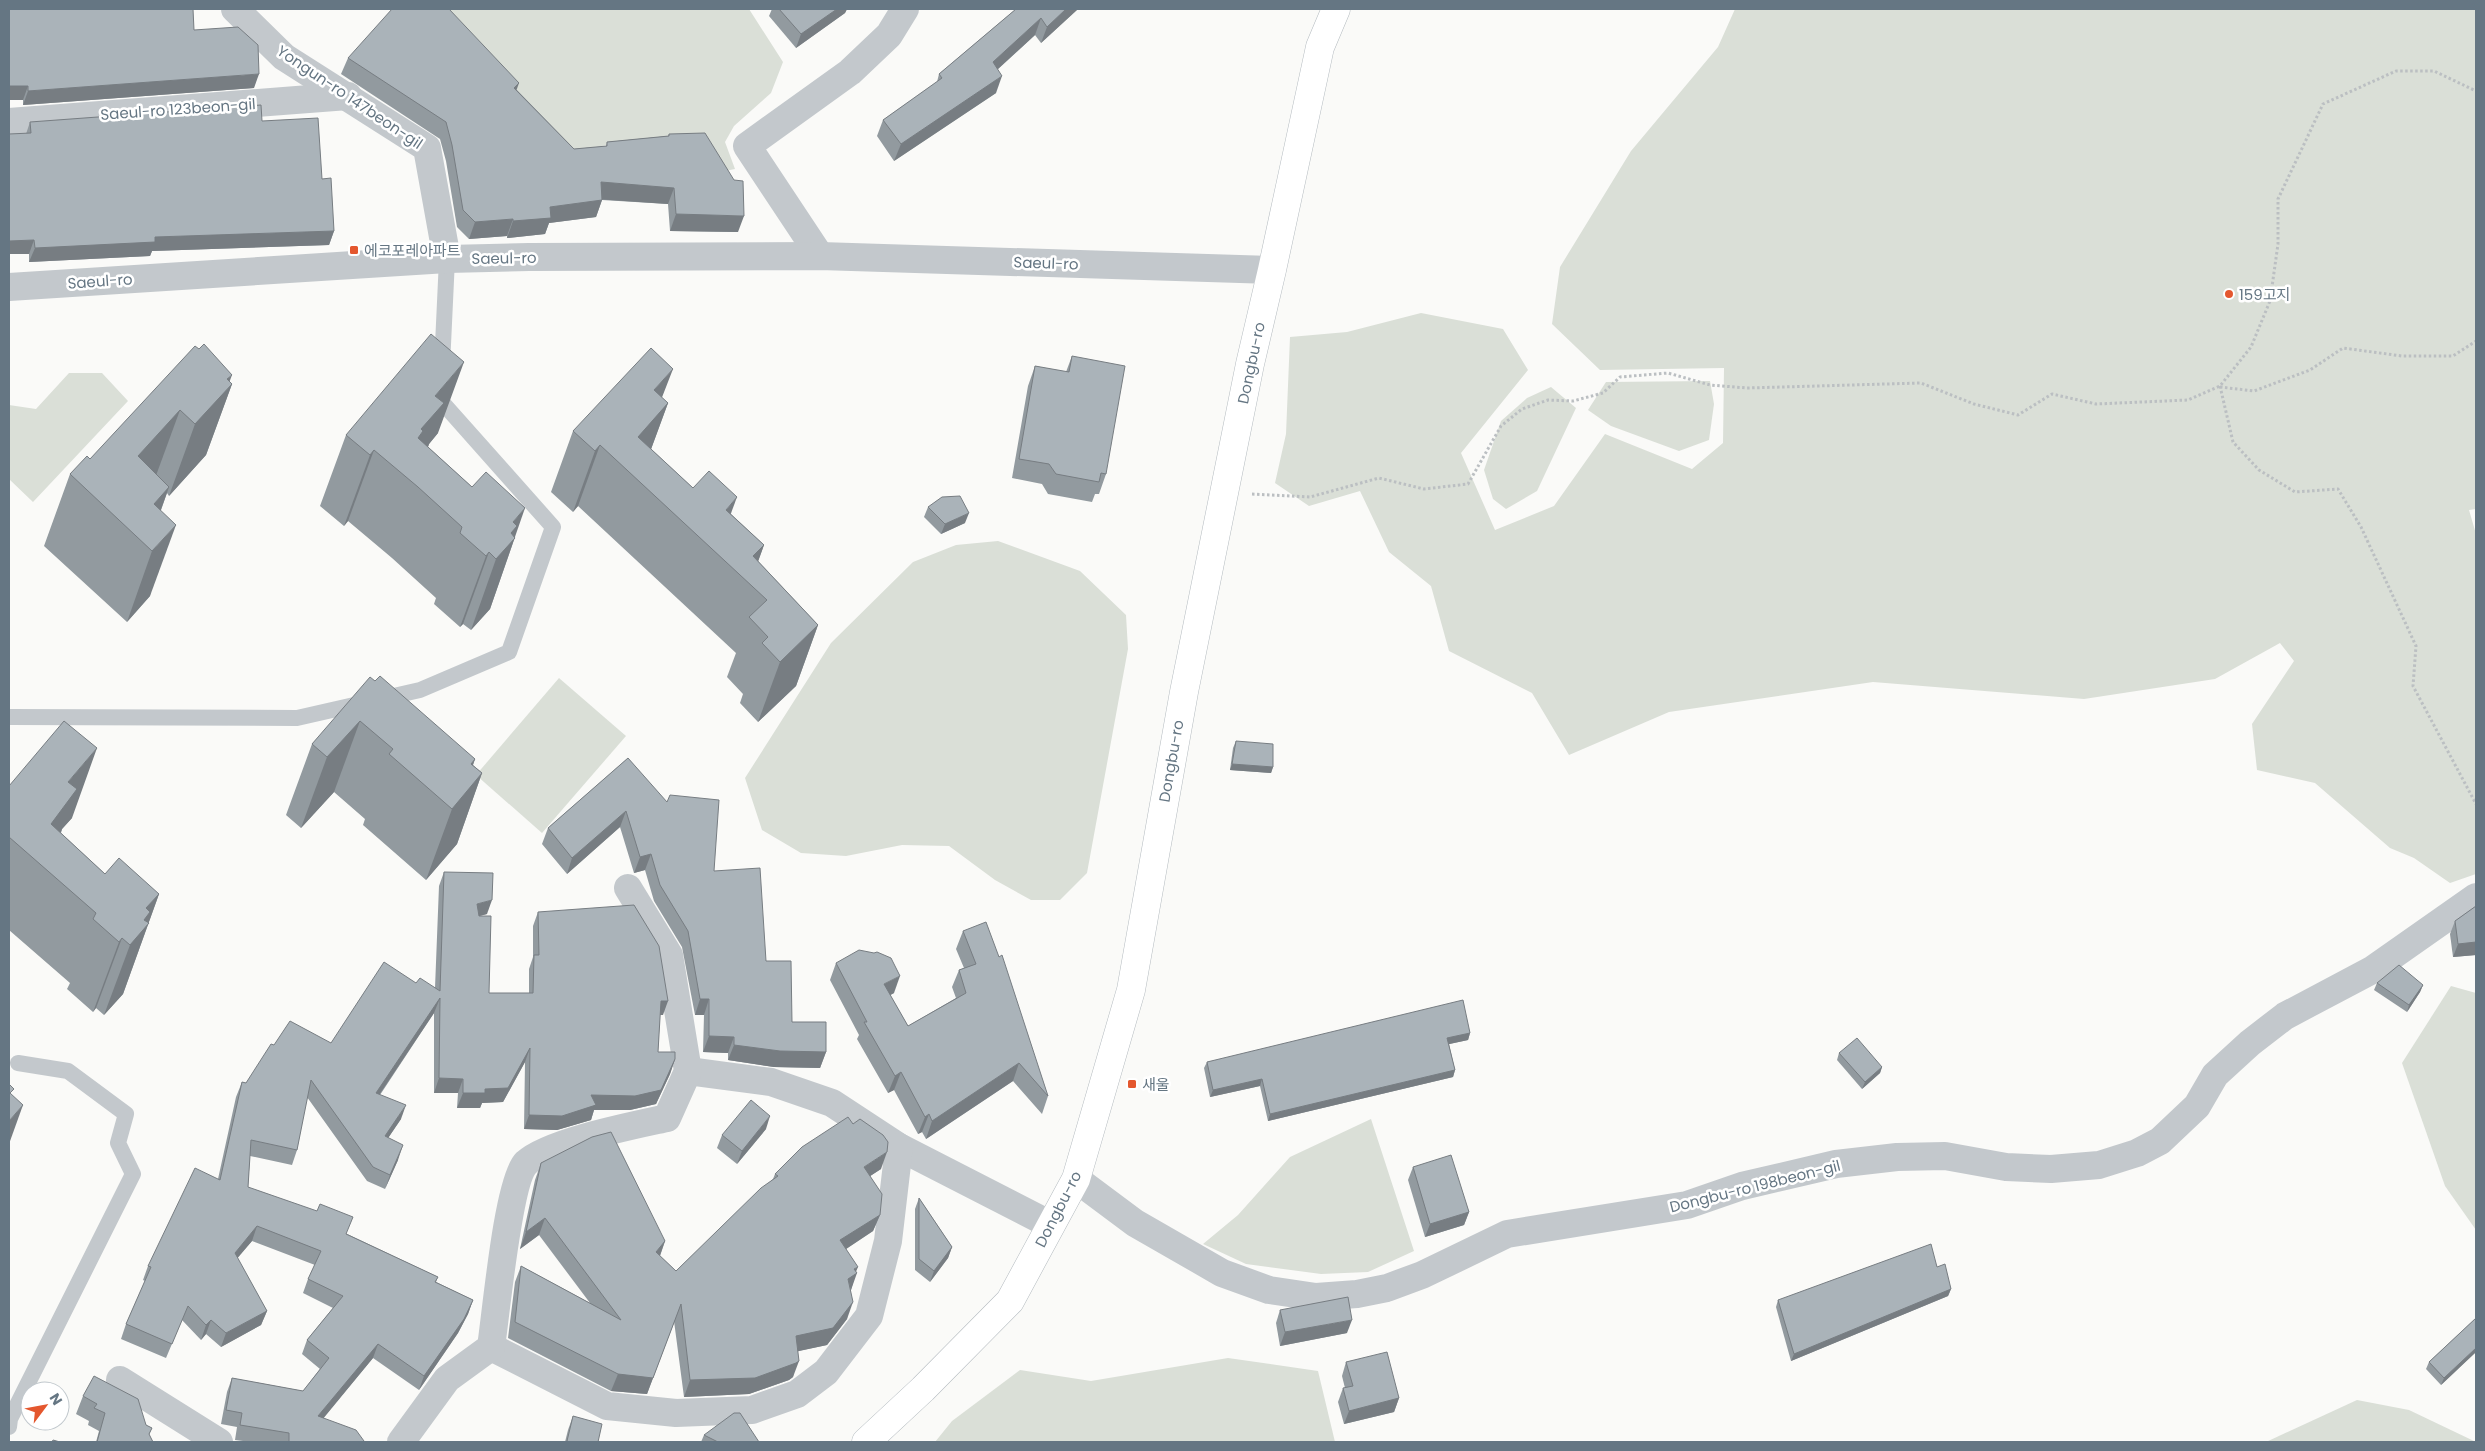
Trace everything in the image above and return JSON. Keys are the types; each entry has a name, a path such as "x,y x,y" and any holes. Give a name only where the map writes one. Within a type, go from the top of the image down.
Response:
{"main road":[{"name":"Dongbu-ro","path":"866,1442 1010,1301 1076,1179 1131,990 1184,692 1250,364 1320,47 1336,9"}],"street":[{"name":"Yongun-ro 147beon-gil","path":"235,9 284,57 427,148 447,259"},
{"path":"820,256 747,146 850,72 889,36 905,9"},
{"name":"Saeul-ro 123beon-gil","path":"9,122 348,96"},
{"name":"Saeul-ro","path":"9,287 447,259 820,256 1272,270"},
{"path":"401,1442 447,1379 491,1347 513,1193 525,1164 543,1151 621,1128 667,1118 688,1071 668,955 628,888"},
{"name":"Dongbu-ro 198beon-gil","path":"1076,1179 1136,1223 1222,1273 1269,1290 1316,1297 1358,1294 1387,1288 1422,1275 1507,1234 1687,1205 1742,1186 1836,1164 1897,1157 1945,1156 2006,1166 2051,1169 2099,1165 2137,1153 2160,1141 2197,1106 2215,1075 2250,1043 2285,1016 2372,970 2476,898"},
{"path":"688,1071 771,1082 832,1103 899,1147 1051,1226"},
{"path":"491,1347 607,1406 676,1413 752,1410 797,1394 826,1372 869,1316 888,1241 899,1147"},
{"path":"120,1380 220,1442"}],"lane":[{"path":"9,717 297,718 420,690 508,652 553,527 441,401 447,259"},
{"path":"9,1427 10,1419 133,1174 118,1143 126,1114 68,1071 18,1063"}],"path":[{"path":"1224,491 1310,497 1380,478 1424,489 1468,484 1501,426 1522,409 1548,400 1573,402 1603,393 1620,378 1668,373 1710,384 1747,388 1921,383 1974,404 2018,415 2052,394 2096,404 2188,400 2220,386 2251,346 2270,301 2278,244 2278,199 2323,104 2396,72 2434,71 2476,91"},
{"path":"2220,386 2254,391 2310,370 2343,348 2402,356 2453,356 2476,341"},
{"path":"2220,386 2233,442 2259,470 2295,492 2338,489 2361,527 2416,646 2413,686 2476,804"}],"shaded area":[{"path":"443,9 749,9 783,62 771,93 734,126 725,142 735,169 725,171 660,137 569,151"},
{"path":"1735,9 2476,9 2476,509 2469,510 2476,534 2476,874 2450,883 2414,858 2390,848 2315,783 2257,770 2252,724 2294,661 2280,643 2215,679 2084,699 1873,682 1669,712 1569,755 1532,693 1449,651 1431,586 1389,552 1360,491 1309,506 1275,483 1286,434 1290,337 1347,332 1421,313 1503,329 1528,370 1461,453 1495,530 1554,506 1605,434 1692,469 1723,443 1724,368 1600,370 1552,324 1560,267 1631,151 1718,47"},
{"path":"69,373 102,373 128,401 33,502 9,479 9,405 36,409"},
{"path":"1710,381 1714,404 1709,440 1679,451 1611,426 1588,410 1606,382"},
{"path":"1551,387 1576,408 1537,491 1506,509 1493,499 1484,470 1501,421 1527,398"},
{"path":"998,541 1080,571 1126,615 1128,649 1087,873 1060,900 1031,900 995,880 949,846 902,845 846,856 801,853 762,830 745,778 831,643 913,562 956,545"},
{"path":"559,678 626,736 542,833 476,775"},
{"path":"2451,986 2476,993 2476,1230 2445,1186 2402,1063"},
{"path":"1371,1119 1414,1251 1368,1272 1321,1274 1246,1264 1203,1244 1238,1215 1290,1157"},
{"path":"1228,1358 1318,1371 1335,1442 935,1442 952,1421 1020,1370 1091,1381"},
{"path":"2357,1400 2409,1410 2476,1442 2266,1442"}],"building":[{"path":"9,9 193,9 194,30 238,27 258,45 259,74 28,91 28,86 9,86"},
{"path":"392,9 449,9 519,83 514,88 574,149 607,146 607,142 669,136 669,134 705,133 734,180 743,181 744,216 676,214 674,188 601,182 602,200 550,207 551,218 475,222 463,210 452,145 446,122 348,58"},
{"path":"779,9 837,9 801,34"},
{"path":"1016,9 1066,9 1047,27 1041,18 993,62 1002,76 901,144 883,120 942,78 939,74"},
{"path":"261,105 262,121 318,118 322,179 331,178 334,231 155,237 155,242 35,248 34,240 9,241 9,134 31,133 30,122"},
{"path":"431,334 464,362 435,396 444,403 421,429 423,431 418,438 472,487 486,472 525,508 513,522 517,526 511,533 515,538 496,559 489,552 486,556 460,533 462,527 374,450 370,455 346,435"},
{"path":"204,344 232,375 227,379 232,384 195,424 180,410 138,456 169,487 154,504 176,525 152,551 70,474 87,456 90,459 195,346 199,349"},
{"path":"651,348 673,369 654,390 668,403 638,437 693,488 709,471 737,497 726,510 764,545 753,556 818,625 780,662 762,643 768,637 749,617 767,600 600,445 595,451 573,431"},
{"path":"1072,356 1125,366 1106,474 1101,473 1099,482 1056,474 1049,464 1019,459 1035,366 1069,372"},
{"path":"960,496 969,513 945,524 928,507 942,497"},
{"path":"380,676 475,759 471,764 482,773 452,809 389,754 393,749 360,721 327,757 312,744 370,677 375,681"},
{"path":"64,721 97,748 68,782 77,789 51,824 105,874 119,858 159,894 146,908 150,912 144,920 149,923 130,945 122,938 119,942 93,919 96,913 9,837 9,786"},
{"path":"1236,741 1273,744 1273,767 1232,764"},
{"path":"628,758 667,802 670,795 719,800 714,871 760,868 766,961 791,961 792,1022 826,1022 826,1052 780,1051 734,1045 734,1037 709,1036 709,999 700,999 688,931 660,885 651,854 640,857 626,811 572,858 548,828"},
{"path":"444,872 493,873 492,900 477,904 479,916 491,916 489,993 533,993 534,955 539,955 538,912 634,905 659,946 668,1001 661,1001 658,1052 675,1052 675,1059 661,1090 635,1096 591,1095 596,1105 562,1116 529,1115 530,1048 508,1088 485,1089 485,1093 463,1093 463,1079 439,1078 440,998 376,1093 406,1105 385,1136 403,1145 390,1175 373,1167 311,1080 297,1150 251,1140 248,1187 317,1211 320,1204 353,1217 346,1234 438,1277 435,1282 473,1300 464,1319 424,1376 378,1344 318,1416 356,1430 364,1442 289,1442 289,1433 240,1425 242,1413 226,1410 232,1378 303,1391 329,1358 307,1340 343,1296 308,1279 321,1251 257,1226 235,1253 267,1311 226,1333 211,1320 206,1325 188,1306 172,1344 126,1324 151,1267 148,1266 195,1168 220,1180 242,1082 246,1083 271,1044 274,1045 290,1021 331,1043 384,962 416,983 420,978 440,991"},
{"path":"2476,906 2476,942 2458,944 2455,921"},
{"path":"986,922 999,957 1002,955 1048,1096 1019,1063 932,1121 929,1114 925,1117 901,1072 895,1076 864,1022 867,1022 836,963 859,950 877,952 891,958 900,976 884,984 908,1026 966,993 959,970 976,964 963,931"},
{"path":"2399,965 2423,985 2409,1005 2377,983"},
{"path":"1463,1000 1470,1033 1447,1038 1455,1070 1270,1114 1262,1079 1213,1090 1207,1062"},
{"path":"1857,1038 1882,1067 1865,1082 1839,1053"},
{"path":"9,1084 14,1089 10,1093 23,1105 9,1121"},
{"path":"751,1100 770,1116 742,1151 722,1135"},
{"path":"848,1117 853,1124 860,1119 883,1135 888,1142 887,1152 864,1167 882,1194 880,1215 840,1240 858,1267 854,1269 857,1273 848,1279 853,1302 833,1328 796,1336 799,1361 796,1363 755,1378 690,1380 681,1304 653,1378 618,1374 515,1322 521,1266 621,1320 545,1218 526,1232 541,1163 592,1137 611,1132 665,1241 656,1252 676,1271 761,1188 778,1176 775,1174 802,1147"},
{"path":"1451,1155 1469,1212 1430,1224 1413,1167"},
{"path":"919,1198 952,1247 934,1271 919,1259"},
{"path":"1931,1244 1937,1267 1945,1264 1951,1289 1794,1354 1778,1300"},
{"path":"1348,1297 1352,1320 1285,1332 1280,1310"},
{"path":"2476,1318 2476,1348 2444,1378 2429,1362"},
{"path":"1387,1352 1399,1398 1349,1411 1343,1388 1353,1386 1346,1362"},
{"path":"94,1376 138,1399 146,1425 152,1428 149,1434 153,1442 97,1442 105,1413 94,1408 97,1404 83,1396"},
{"path":"734,1413 740,1413 759,1442 718,1442 704,1435"},
{"path":"573,1416 602,1424 598,1442 567,1441"}],"place":[{"name":"에코포레아파트","path":"354,250"},
{"name":"159고지","path":"2229,294"},
{"name":"새울","path":"1132,1084"}]}
